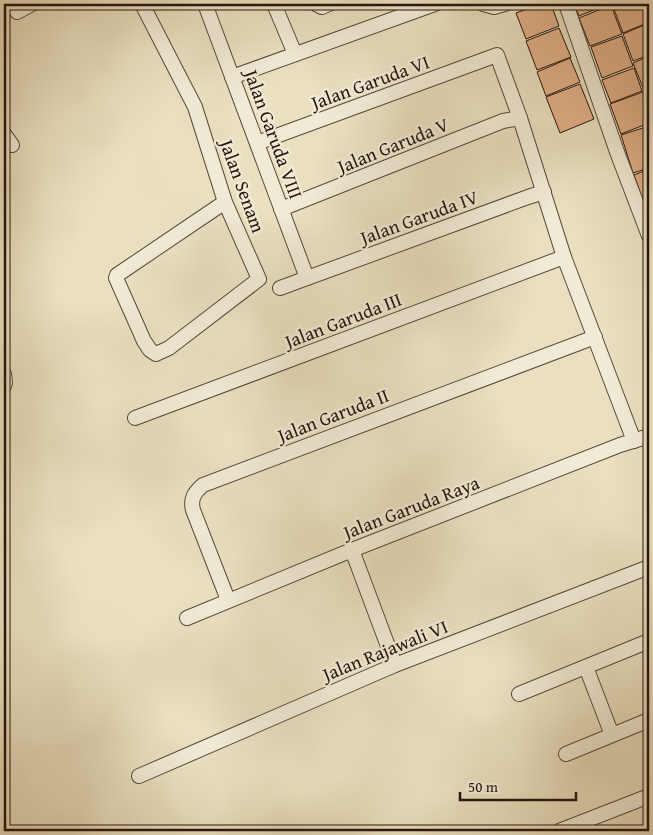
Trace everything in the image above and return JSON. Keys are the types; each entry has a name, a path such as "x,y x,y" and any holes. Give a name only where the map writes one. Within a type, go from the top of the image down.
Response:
{"street":[{"path":"17,12 32,4"},
{"name":"Jalan Senam","path":"142,4 195,108 225,202 259,279 169,348 156,354 150,350 134,322 116,282 117,275 225,202"},
{"name":"Jalan Garuda VIII","path":"205,4 307,278"},
{"path":"274,4 295,54"},
{"path":"232,77 435,4"},
{"path":"484,4 494,7 505,4"},
{"path":"566,4 617,152 649,236"},
{"name":"Jalan Garuda VI","path":"256,144 496,55 520,118"},
{"path":"520,118 564,257 634,441"},
{"name":"Jalan Garuda V","path":"281,209 503,121 520,118"},
{"name":"Jalan Garuda IV","path":"280,288 544,192"},
{"name":"Jalan Garuda III","path":"135,418 564,257"},
{"name":"Jalan Garuda II","path":"228,600 191,503 193,495 203,485 594,337"},
{"path":"4,374 4,386"},
{"name":"Jalan Garuda Raya","path":"188,618 352,550 649,436"},
{"path":"352,550 395,665"},
{"name":"Jalan Rajawali VI","path":"139,776 395,665 649,567"},
{"path":"519,694 649,641"},
{"path":"586,667 612,735"},
{"path":"566,754 649,720"},
{"path":"559,831 649,796"}],"building":[{"path":"541,4 551,4 559,26 526,39 516,13"},
{"path":"574,4 608,4 579,16"},
{"path":"612,4 649,4 649,22 623,33"},
{"path":"611,5 622,34 590,46 579,18"},
{"path":"649,23 649,55 633,61 623,34"},
{"path":"559,28 571,57 537,70 526,41"},
{"path":"622,36 633,66 602,78 591,47"},
{"path":"649,56 649,88 644,90 633,63"},
{"path":"570,58 580,82 546,96 537,72"},
{"path":"634,68 642,91 611,103 602,80"},
{"path":"580,84 594,119 560,133 546,97"},
{"path":"643,92 649,109 649,123 621,134 610,104"},
{"path":"649,126 649,168 633,173 621,135"},
{"path":"649,169 649,196 642,198 634,175"}]}
